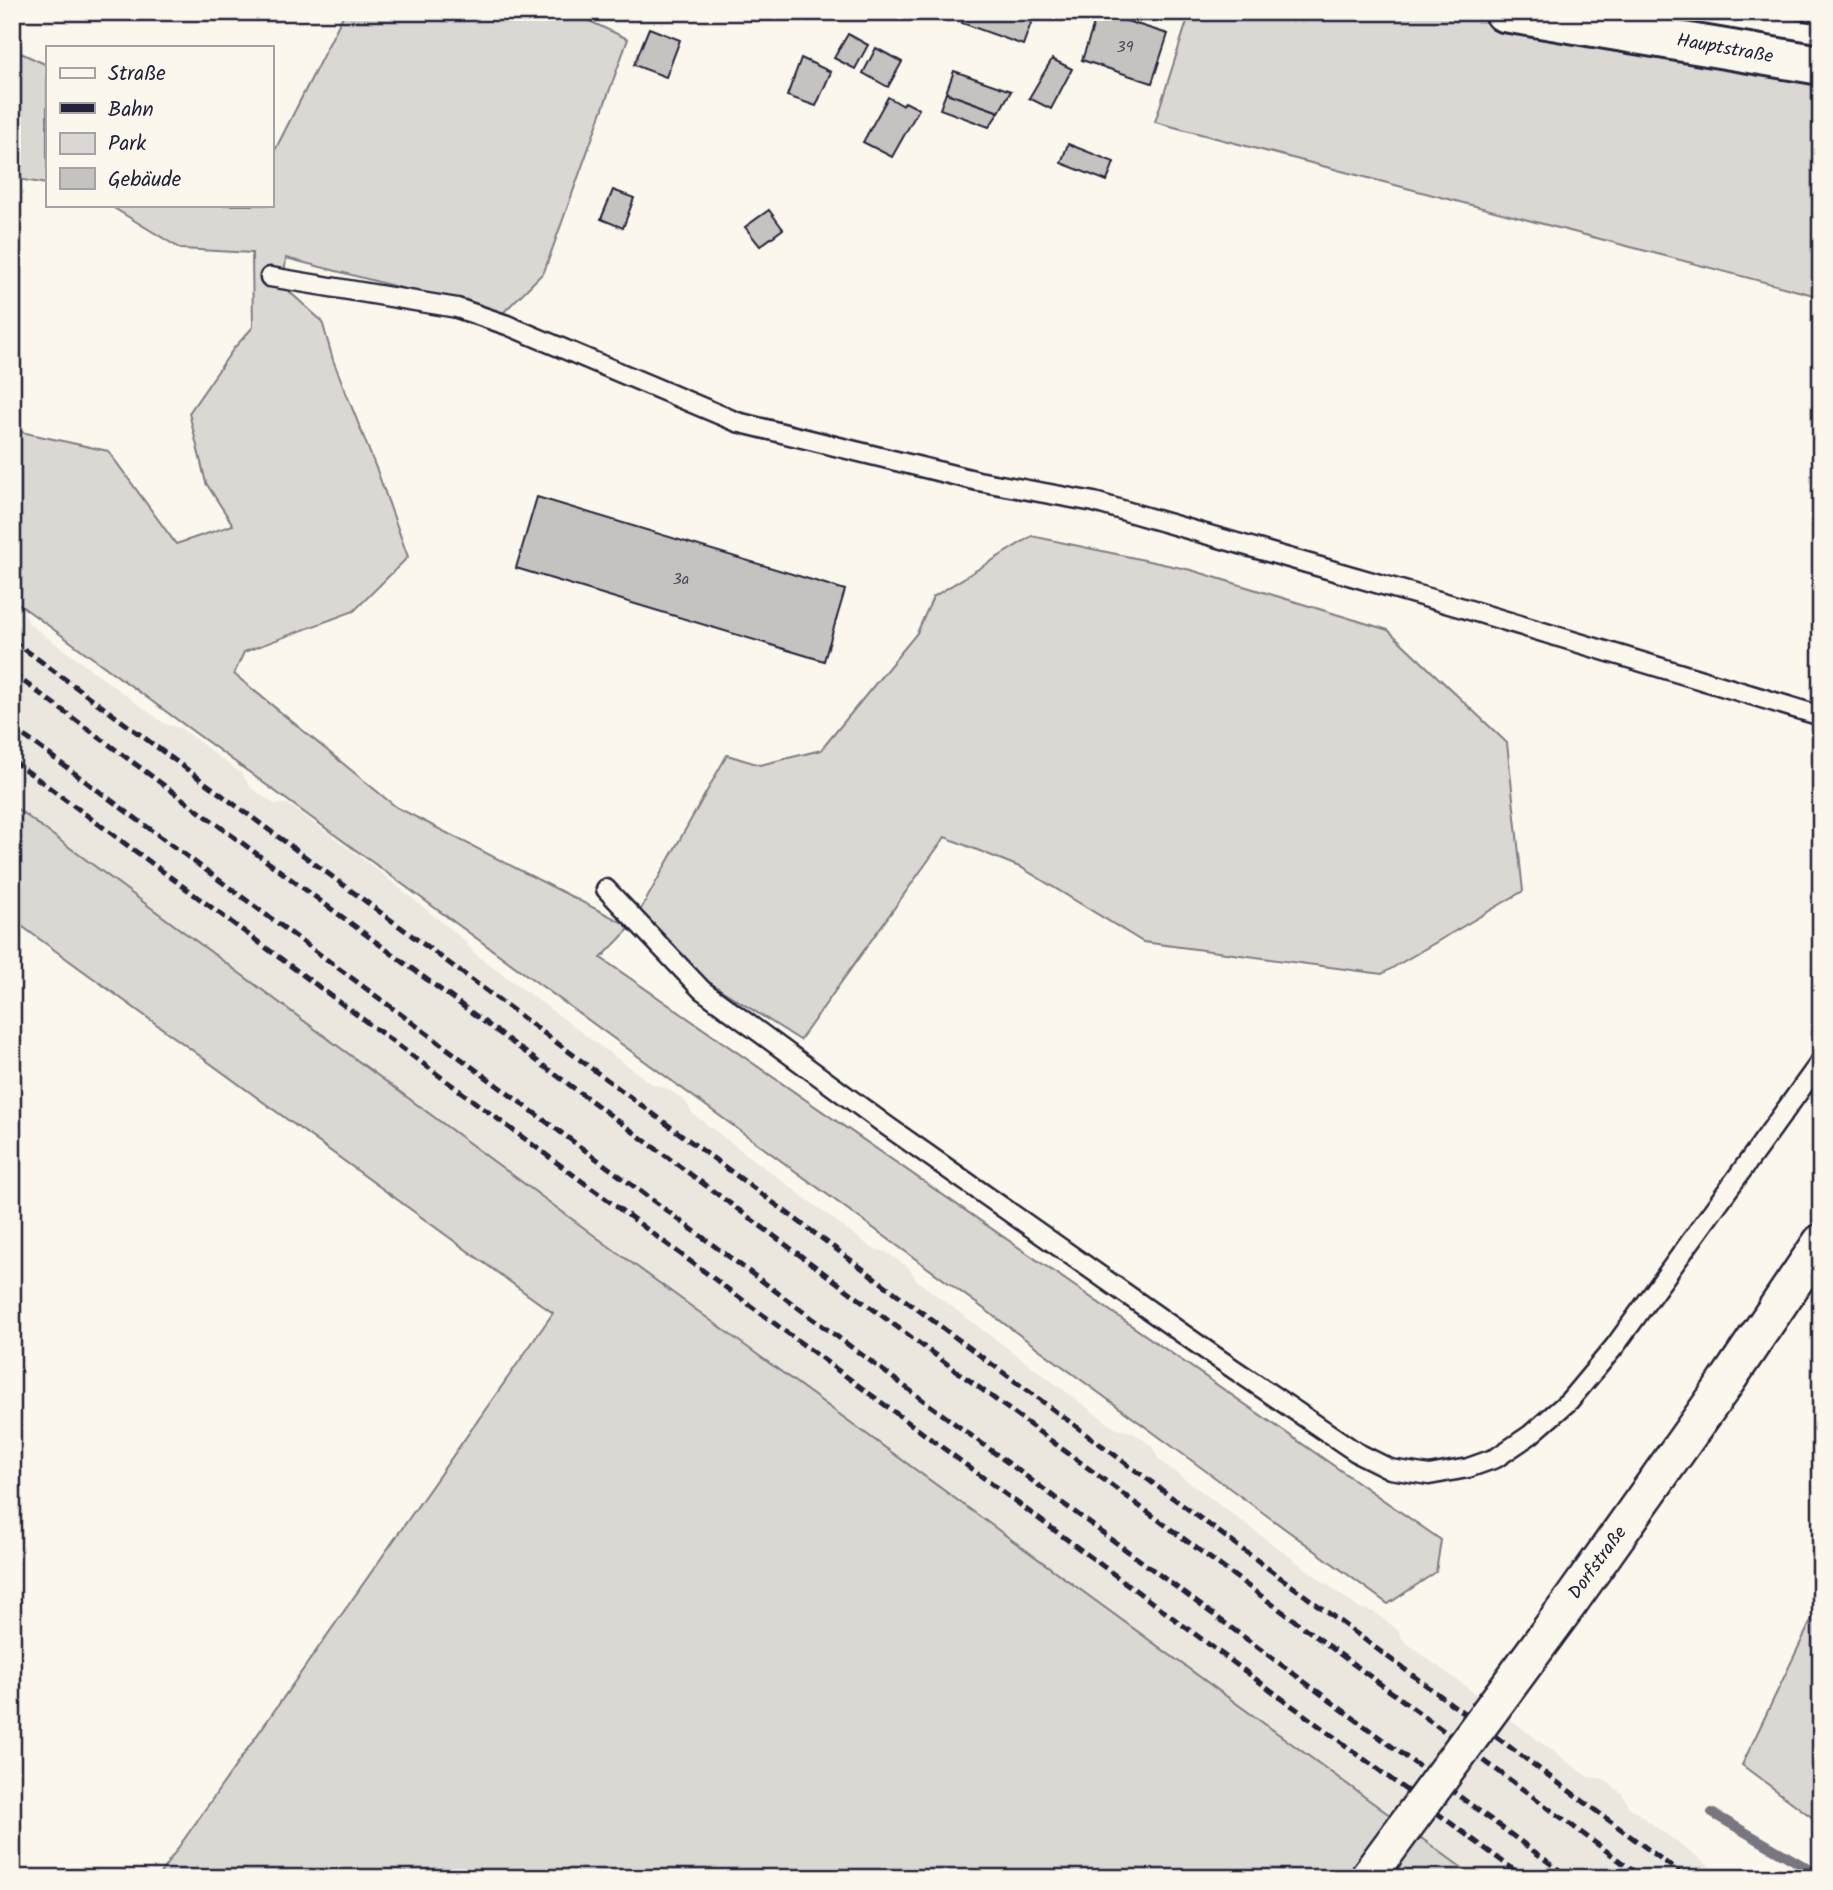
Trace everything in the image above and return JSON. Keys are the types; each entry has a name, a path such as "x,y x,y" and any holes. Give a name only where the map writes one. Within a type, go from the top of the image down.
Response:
{"street":[{"name":"Hauptstraße","path":"1504,12 1821,65"},
{"name":"Dorfstraße","path":"1367,1878 1571,1601 1725,1384 1821,1242"}],"lane":[{"path":"270,277 457,308 507,325 737,422 978,481 1094,502 1464,608 1821,716"},
{"path":"606,889 702,990 887,1126 1356,1452 1390,1469 1429,1475 1468,1468 1496,1458 1530,1435 1569,1401 1615,1346 1821,1061"}],"shaded area":[{"path":"12,603 23,610 29,624 165,724 182,729 242,774 250,787 274,804 288,804 362,858 464,940 474,953 652,1084 668,1089 685,1101 693,1114 872,1248 886,1252 909,1268 916,1280 1116,1429 1132,1432 1152,1446 1159,1460 1359,1608 1374,1612 1397,1629 1404,1641 1588,1777 1602,1778 1622,1793 1629,1807 1725,1878 1476,1878 603,1242 12,805"}],"green space":[{"path":"345,12 570,12 628,39 544,272 502,314 286,258 283,286 322,321 333,360 408,557 354,611 244,652 234,674 396,807 631,927 601,958 1441,1540 1436,1572 1388,1604 12,599 12,430 108,451 176,544 233,525 206,483 189,413 234,348 253,327 252,253 181,249 111,206 273,206 273,154"},
{"path":"1190,12 1441,12 1821,76 1821,297 1155,122"},
{"path":"12,49 46,65 46,184 12,178"},
{"path":"1032,536 1191,570 1388,630 1507,743 1523,891 1382,974 1143,942 1022,868 945,837 800,1040 641,939 631,927 727,755 760,765 821,750 917,633 933,597"},
{"path":"12,805 603,1242 1476,1878 157,1878 553,1313 12,919"},
{"path":"1821,1600 1821,1824 1742,1765"}],"building":[{"path":"966,12 1035,12 1023,45 962,23"},
{"path":"1098,12 1168,34 1152,83 1082,60"},
{"path":"1763,12 1812,12 1810,22"},
{"path":"649,28 680,40 666,77 634,65"},
{"path":"848,34 868,45 855,69 834,58"},
{"path":"876,48 902,62 888,87 863,73"},
{"path":"801,58 831,72 816,106 787,96"},
{"path":"1052,59 1072,69 1051,109 1029,98"},
{"path":"954,71 1011,91 999,112 946,93"},
{"path":"946,93 999,112 989,127 940,109"},
{"path":"888,97 902,105 905,102 919,109 892,157 863,142"},
{"path":"1068,144 1114,162 1107,181 1061,163"},
{"path":"613,190 634,198 623,228 601,219"},
{"path":"769,210 783,229 760,246 745,227"},
{"path":"537,497 845,590 824,661 516,568"}],"waterway":[{"path":"1712,1813 1821,1876"}],"railway":[{"path":"12,640 1687,1878"},
{"path":"12,673 1643,1878"},
{"path":"12,727 1570,1878"},
{"path":"12,760 1525,1878"}]}
